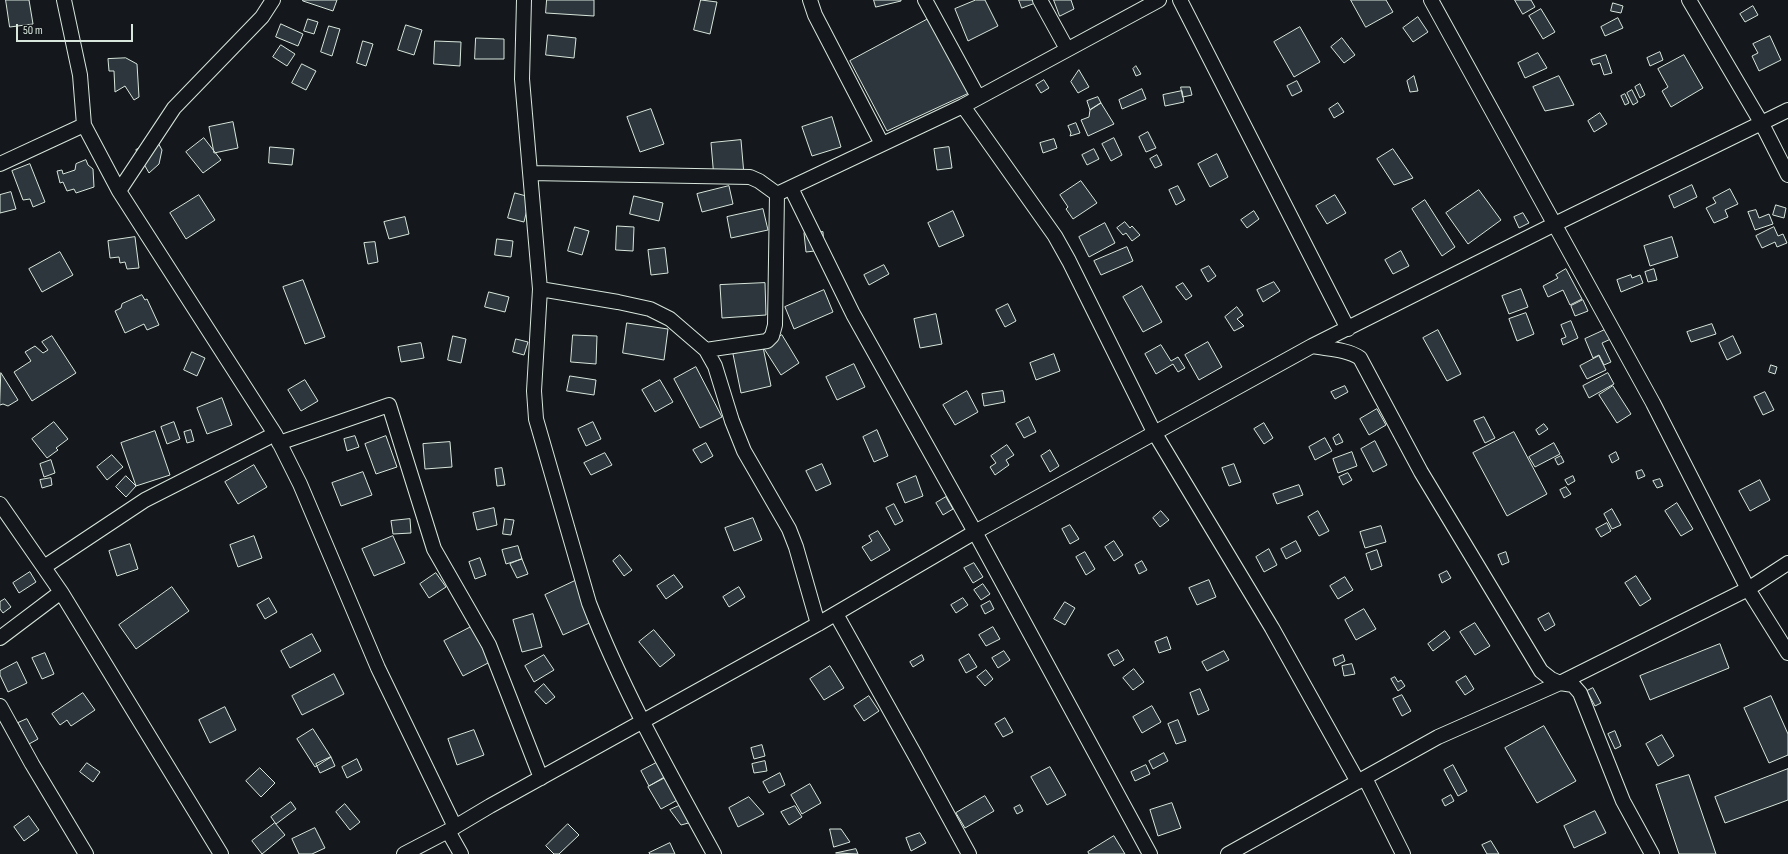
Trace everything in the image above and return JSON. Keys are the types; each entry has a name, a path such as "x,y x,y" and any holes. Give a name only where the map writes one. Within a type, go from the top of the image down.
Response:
{"street":[{"path":"64,0 80,74 84,124 119,191 277,439 300,484 378,668 452,829 461,854"},
{"path":"119,191 174,108 262,17 273,0"},
{"path":"524,0 522,79 540,290 534,391 536,419 588,604 643,723 714,854"},
{"path":"810,0 815,15 882,144"},
{"path":"925,0 978,97"},
{"path":"1040,0 1067,49"},
{"path":"777,194 963,106 1159,0"},
{"path":"1180,0 1348,329"},
{"path":"1431,0 1653,404 1748,588 1788,653"},
{"path":"1689,0 1762,124 1788,175"},
{"path":"963,106 1058,242 1069,261 1154,432 1272,628 1403,854"},
{"path":"404,854 643,723 836,614 975,532 1312,346 1555,224 1788,110"},
{"path":"0,164 84,124"},
{"path":"530,173 750,177 759,181 777,194"},
{"path":"791,188 853,314 975,532 1150,854"},
{"path":"706,350 767,341 772,336 775,325 777,194"},
{"path":"540,290 618,302 650,309 670,320 706,350 715,366 732,421 744,451 788,529 796,547 818,624"},
{"path":"1312,346 1347,352 1355,354 1360,358 1422,472 1541,671 1551,679 1560,683 1573,685 1580,693 1623,801 1652,854"},
{"path":"44,567 145,500 277,439 389,405 434,549 490,645 542,778"},
{"path":"0,504 61,592 221,854"},
{"path":"1228,854 1438,737 1560,683 1748,588 1788,563"},
{"path":"0,638 61,592"},
{"path":"836,614 969,854"},
{"path":"0,706 32,764 86,854"}],"building":[{"path":"6,0 29,0 33,24 10,27"},
{"path":"303,0 337,0 333,11"},
{"path":"547,0 594,0 594,16 546,13"},
{"path":"701,0 717,2 710,34 694,30"},
{"path":"874,0 901,0 901,1 876,7"},
{"path":"976,0 985,0 998,26 968,41 955,9"},
{"path":"1019,0 1037,0 1038,2 1022,8"},
{"path":"1054,0 1071,0 1074,9 1060,16"},
{"path":"1351,0 1386,0 1393,12 1366,27"},
{"path":"1515,0 1531,0 1535,7 1523,14"},
{"path":"1613,3 1623,6 1621,13 1611,11"},
{"path":"1753,6 1758,15 1745,22 1740,14"},
{"path":"1541,9 1555,32 1543,39 1529,16"},
{"path":"1418,17 1428,32 1413,42 1403,28"},
{"path":"930,18 969,93 887,131 850,61"},
{"path":"1618,18 1623,28 1605,36 1601,27"},
{"path":"308,19 318,22 314,34 304,31"},
{"path":"281,24 303,34 298,46 276,37"},
{"path":"406,25 422,30 414,55 398,50"},
{"path":"329,26 340,29 332,56 321,52"},
{"path":"1300,27 1320,62 1294,77 1274,42"},
{"path":"548,35 576,38 574,58 546,55"},
{"path":"1770,36 1781,60 1759,71 1752,56 1758,53 1753,44"},
{"path":"476,38 504,39 504,59 475,59"},
{"path":"1342,38 1355,55 1344,63 1331,47"},
{"path":"363,41 373,44 366,66 357,63"},
{"path":"435,41 461,42 460,66 434,64"},
{"path":"281,45 295,54 287,66 273,57"},
{"path":"1660,52 1663,60 1650,66 1647,58"},
{"path":"1538,53 1547,68 1525,78 1518,63"},
{"path":"1606,55 1612,73 1604,75 1600,63 1593,65 1591,60"},
{"path":"1684,55 1703,88 1671,107 1662,91 1668,87 1658,69"},
{"path":"126,58 137,64 139,97 134,100 125,86 115,92 114,71 109,71 108,59"},
{"path":"302,64 316,71 306,90 292,83"},
{"path":"1136,66 1141,74 1136,76 1133,69"},
{"path":"1079,70 1089,87 1078,93 1071,82"},
{"path":"1414,76 1418,91 1410,92 1407,81"},
{"path":"1559,76 1574,105 1545,111 1533,87"},
{"path":"1044,80 1049,88 1041,93 1036,85"},
{"path":"1297,81 1302,91 1292,96 1287,86"},
{"path":"1640,84 1645,95 1640,98 1635,87"},
{"path":"1181,87 1190,87 1192,95 1183,97"},
{"path":"1142,89 1146,99 1122,109 1119,100"},
{"path":"1632,90 1638,102 1633,105 1627,93"},
{"path":"1182,91 1184,102 1165,106 1163,95"},
{"path":"1625,94 1629,103 1625,105 1621,96"},
{"path":"1098,97 1101,103 1090,110 1087,101"},
{"path":"1101,103 1114,124 1088,136 1081,120 1089,117 1090,110"},
{"path":"1338,103 1344,112 1334,118 1329,109"},
{"path":"651,109 664,144 640,152 627,117"},
{"path":"1600,113 1607,124 1594,132 1588,121"},
{"path":"832,117 841,147 812,156 802,127"},
{"path":"233,122 238,148 214,153 209,127"},
{"path":"1076,123 1080,133 1070,136 1071,133 1068,126"},
{"path":"1148,132 1156,148 1146,152 1139,137"},
{"path":"204,138 221,160 203,173 186,152"},
{"path":"1114,138 1122,155 1111,161 1102,144"},
{"path":"156,139 162,150 159,164 149,173 136,150"},
{"path":"1054,139 1057,148 1043,153 1040,143"},
{"path":"741,140 744,175 714,178 711,143"},
{"path":"270,147 294,149 292,165 269,163"},
{"path":"949,147 952,168 937,170 934,149"},
{"path":"1094,149 1099,159 1087,165 1082,155"},
{"path":"1393,149 1413,178 1394,185 1377,159"},
{"path":"1217,154 1228,177 1210,187 1198,164"},
{"path":"1157,155 1162,165 1155,168 1150,159"},
{"path":"86,160 88,165 93,169 94,187 76,193 74,189 67,191 63,182 60,183 57,171 62,170 63,174 75,170 76,164"},
{"path":"30,164 45,202 33,207 30,199 23,200 12,171"},
{"path":"1081,181 1097,203 1073,219 1066,209 1068,207 1060,195"},
{"path":"1692,185 1697,197 1674,208 1669,196"},
{"path":"729,186 733,204 702,212 697,194"},
{"path":"1178,186 1185,200 1176,205 1169,190"},
{"path":"1730,189 1738,204 1725,210 1728,217 1714,223 1706,208 1716,203 1713,198"},
{"path":"1479,190 1501,220 1468,244 1446,213"},
{"path":"11,192 16,209 0,213 0,195"},
{"path":"515,193 530,197 524,222 508,218"},
{"path":"199,195 215,220 186,239 170,213"},
{"path":"1335,195 1346,213 1327,224 1316,206"},
{"path":"634,196 663,203 659,221 630,214"},
{"path":"1425,200 1455,247 1442,256 1412,209"},
{"path":"1776,205 1786,208 1784,218 1773,215"},
{"path":"763,209 768,230 731,238 727,217"},
{"path":"1756,210 1759,218 1769,214 1773,224 1755,230 1748,212"},
{"path":"953,211 964,236 939,247 928,223"},
{"path":"1254,211 1259,219 1247,228 1241,220"},
{"path":"1523,213 1529,223 1519,228 1514,217"},
{"path":"405,217 409,234 389,239 384,222"},
{"path":"1125,222 1130,228 1132,226 1140,235 1132,241 1126,233 1123,235 1117,228"},
{"path":"1105,223 1115,243 1089,257 1079,237"},
{"path":"617,226 634,227 633,251 616,250"},
{"path":"575,227 589,231 582,255 568,251"},
{"path":"1774,227 1778,236 1783,234 1787,243 1777,247 1775,242 1762,248 1756,236"},
{"path":"823,232 824,250 806,252 804,233"},
{"path":"135,237 139,268 127,269 125,262 120,263 119,257 110,258 108,241"},
{"path":"1672,237 1678,257 1650,266 1644,246"},
{"path":"497,239 513,241 511,257 495,255"},
{"path":"375,242 378,262 368,264 364,243"},
{"path":"1127,247 1133,261 1101,275 1094,261"},
{"path":"665,248 668,273 651,275 648,250"},
{"path":"1401,251 1409,266 1393,274 1385,260"},
{"path":"60,252 73,275 42,292 29,269"},
{"path":"884,265 889,274 869,285 864,275"},
{"path":"1209,266 1216,276 1208,282 1201,270"},
{"path":"1566,269 1582,299 1570,305 1563,290 1548,297 1543,286 1558,278 1556,275"},
{"path":"1654,269 1657,280 1648,282 1645,272"},
{"path":"1631,275 1632,278 1640,275 1643,283 1621,292 1617,280"},
{"path":"303,280 325,337 305,344 283,287"},
{"path":"1274,282 1280,291 1263,302 1257,290"},
{"path":"765,283 766,315 722,318 720,285"},
{"path":"1183,283 1192,296 1186,300 1176,287"},
{"path":"1142,286 1162,322 1143,332 1123,297"},
{"path":"1521,289 1528,307 1509,314 1502,296"},
{"path":"824,290 833,312 794,329 785,307"},
{"path":"489,292 509,297 505,312 485,307"},
{"path":"142,295 145,300 147,299 159,325 147,330 144,324 125,333 115,311 121,308 122,304"},
{"path":"1583,300 1588,311 1575,316 1571,306"},
{"path":"1008,304 1016,321 1005,327 996,310"},
{"path":"1237,307 1243,315 1237,319 1244,326 1234,331 1225,317"},
{"path":"1526,313 1534,334 1517,341 1509,319"},
{"path":"936,314 942,344 920,348 914,319"},
{"path":"1571,321 1578,338 1563,345 1561,339 1566,337 1561,325"},
{"path":"627,323 668,329 664,360 623,353"},
{"path":"1712,324 1716,334 1691,342 1687,332"},
{"path":"1609,328 1613,338 1602,343 1611,362 1604,365 1599,355 1593,358 1585,339"},
{"path":"1438,330 1461,374 1447,381 1423,338"},
{"path":"573,335 597,336 596,364 571,362"},
{"path":"782,335 799,363 781,375 763,347"},
{"path":"52,336 76,373 32,401 14,372 31,361 25,352 35,346 43,353 48,350 42,342"},
{"path":"453,336 466,339 461,363 448,360"},
{"path":"1733,336 1741,353 1727,360 1719,343"},
{"path":"516,339 528,342 524,355 513,352"},
{"path":"1208,342 1222,367 1199,380 1185,355"},
{"path":"421,343 424,358 401,362 398,347"},
{"path":"1161,345 1171,361 1178,357 1185,368 1178,372 1173,364 1156,374 1145,354"},
{"path":"763,347 771,386 741,393 733,354"},
{"path":"192,352 205,358 197,376 184,370"},
{"path":"1054,354 1060,371 1036,380 1030,363"},
{"path":"1599,356 1606,370 1587,379 1580,366"},
{"path":"854,364 865,387 837,400 826,377"},
{"path":"1771,365 1777,367 1775,374 1769,372"},
{"path":"696,367 722,417 700,428 674,379"},
{"path":"1,373 18,400 8,406 3,404 0,405"},
{"path":"1608,373 1614,384 1589,398 1583,386"},
{"path":"570,376 596,380 594,395 567,391"},
{"path":"305,380 318,401 301,411 288,390"},
{"path":"660,380 673,402 655,412 642,390"},
{"path":"1345,386 1348,392 1335,399 1331,392"},
{"path":"1613,386 1631,414 1617,423 1599,395"},
{"path":"967,391 978,412 955,425 943,405"},
{"path":"1003,391 1005,402 984,406 982,394"},
{"path":"1765,392 1774,410 1763,415 1754,397"},
{"path":"222,398 232,425 207,434 197,408"},
{"path":"1377,409 1386,425 1369,435 1360,419"},
{"path":"1029,417 1036,432 1024,438 1016,424"},
{"path":"1484,417 1495,438 1485,443 1474,421"},
{"path":"54,422 68,439 56,448 58,450 47,458 32,439"},
{"path":"174,422 180,439 167,444 161,427"},
{"path":"593,422 601,439 586,446 578,429"},
{"path":"1264,423 1273,438 1264,444 1254,429"},
{"path":"1544,424 1548,429 1539,435 1536,430"},
{"path":"191,430 194,441 187,443 184,432"},
{"path":"877,430 888,456 874,462 863,437"},
{"path":"155,431 170,475 136,486 121,443"},
{"path":"1514,432 1547,494 1507,516 1473,453"},
{"path":"1339,434 1343,442 1336,445 1333,438"},
{"path":"355,436 359,447 347,451 344,439"},
{"path":"386,436 397,467 376,474 365,444"},
{"path":"1325,438 1332,451 1315,460 1309,447"},
{"path":"1375,441 1387,465 1373,472 1361,449"},
{"path":"450,442 452,467 425,469 423,444"},
{"path":"706,443 713,456 701,463 693,450"},
{"path":"1554,443 1560,454 1535,467 1529,457"},
{"path":"1007,445 1014,455 1006,460 1009,465 995,475 990,467 996,463 991,456"},
{"path":"1050,450 1059,466 1050,472 1041,456"},
{"path":"1352,452 1357,466 1338,473 1333,459"},
{"path":"1616,452 1619,459 1612,463 1609,456"},
{"path":"605,453 612,465 591,475 584,463"},
{"path":"112,455 123,467 107,480 97,467"},
{"path":"1561,456 1564,462 1558,465 1555,459"},
{"path":"51,460 55,473 44,477 40,464"},
{"path":"822,464 831,484 816,491 806,471"},
{"path":"1234,464 1241,482 1229,486 1222,468"},
{"path":"254,465 267,487 238,504 225,482"},
{"path":"502,468 505,485 497,486 495,469"},
{"path":"1642,470 1645,476 1638,479 1636,472"},
{"path":"363,472 372,495 341,506 332,483"},
{"path":"1348,473 1352,480 1343,485 1339,477"},
{"path":"126,476 136,486 126,497 116,487"},
{"path":"916,476 923,496 905,503 897,484"},
{"path":"1573,476 1575,481 1568,485 1565,480"},
{"path":"51,478 52,485 42,488 40,480"},
{"path":"1660,479 1663,486 1657,488 1653,481"},
{"path":"1760,480 1770,500 1750,511 1739,491"},
{"path":"1299,485 1303,495 1277,504 1273,494"},
{"path":"1566,487 1571,494 1564,498 1560,490"},
{"path":"946,497 953,509 943,515 936,503"},
{"path":"1677,503 1693,529 1681,536 1665,511"},
{"path":"894,504 903,521 895,525 886,508"},
{"path":"494,508 497,525 477,530 473,513"},
{"path":"1612,509 1621,525 1612,529 1604,514"},
{"path":"1161,511 1169,520 1160,527 1153,518"},
{"path":"1318,511 1329,531 1319,536 1308,517"},
{"path":"753,518 762,540 734,551 725,528"},
{"path":"410,519 411,533 393,534 391,521"},
{"path":"505,519 514,520 511,535 503,534"},
{"path":"1607,523 1611,531 1601,537 1596,529"},
{"path":"1070,525 1079,539 1070,544 1062,529"},
{"path":"1381,526 1386,542 1365,548 1360,532"},
{"path":"878,531 890,550 871,561 862,547 872,541 869,536"},
{"path":"254,536 262,558 238,567 230,545"},
{"path":"393,536 405,563 374,576 362,549"},
{"path":"1114,541 1123,555 1114,561 1105,547"},
{"path":"1296,541 1301,551 1286,559 1281,549"},
{"path":"130,544 138,569 117,576 109,551"},
{"path":"518,546 522,559 506,564 502,550"},
{"path":"1269,549 1277,565 1264,572 1256,557"},
{"path":"1377,550 1382,566 1371,570 1366,554"},
{"path":"1085,552 1095,569 1086,575 1076,557"},
{"path":"1506,552 1509,562 1502,565 1498,555"},
{"path":"620,555 632,570 624,576 613,561"},
{"path":"480,558 486,575 475,579 469,562"},
{"path":"522,559 528,574 517,578 510,564"},
{"path":"1142,561 1147,570 1139,574 1135,565"},
{"path":"974,563 983,577 973,583 964,568"},
{"path":"1447,571 1451,578 1442,583 1439,575"},
{"path":"30,572 36,582 19,593 13,583"},
{"path":"436,573 446,587 429,598 420,584"},
{"path":"674,575 683,587 666,599 657,586"},
{"path":"1636,576 1651,599 1640,606 1625,583"},
{"path":"1345,577 1353,590 1338,599 1330,586"},
{"path":"577,580 596,620 563,635 545,595"},
{"path":"1209,580 1216,597 1197,605 1189,588"},
{"path":"983,584 990,594 981,600 974,590"},
{"path":"172,587 189,611 136,649 119,625"},
{"path":"739,587 745,597 729,607 723,597"},
{"path":"269,598 277,612 265,619 257,605"},
{"path":"963,598 968,605 956,613 951,605"},
{"path":"5,599 11,607 3,613 0,609 0,602"},
{"path":"990,601 994,609 985,614 981,606"},
{"path":"1065,602 1075,608 1065,625 1054,619"},
{"path":"1364,609 1376,629 1356,640 1345,620"},
{"path":"1549,613 1555,625 1545,631 1538,619"},
{"path":"533,614 542,647 522,652 513,620"},
{"path":"1475,623 1490,646 1475,655 1460,632"},
{"path":"471,627 490,662 463,676 444,641"},
{"path":"993,627 1000,639 986,646 979,635"},
{"path":"654,630 675,655 660,667 639,642"},
{"path":"1445,631 1450,638 1433,651 1428,644"},
{"path":"312,634 321,651 290,668 281,651"},
{"path":"1167,637 1171,649 1159,653 1155,642"},
{"path":"1720,644 1729,668 1650,700 1640,676"},
{"path":"1118,650 1124,660 1114,666 1108,655"},
{"path":"1004,651 1010,660 998,668 992,658"},
{"path":"1224,651 1229,660 1207,671 1202,662"},
{"path":"45,653 54,674 42,679 32,658"},
{"path":"969,654 977,667 966,673 959,660"},
{"path":"544,655 554,670 534,682 525,666"},
{"path":"922,655 924,660 913,667 910,662"},
{"path":"1343,655 1345,661 1335,666 1333,659"},
{"path":"17,662 27,683 8,692 0,675 0,671"},
{"path":"1352,664 1355,674 1344,676 1342,666"},
{"path":"830,666 844,688 824,700 810,679"},
{"path":"1134,669 1144,682 1133,690 1123,678"},
{"path":"986,670 993,679 985,686 977,677"},
{"path":"334,674 344,694 302,715 292,696"},
{"path":"1466,676 1474,689 1465,695 1456,682"},
{"path":"1395,677 1398,682 1401,680 1405,686 1398,691 1391,679"},
{"path":"544,684 555,697 546,704 535,692"},
{"path":"1593,688 1601,703 1595,706 1587,691"},
{"path":"1200,689 1209,710 1198,715 1190,693"},
{"path":"83,693 95,710 71,726 67,720 60,725 52,714"},
{"path":"1402,695 1411,711 1402,716 1393,699"},
{"path":"869,696 879,711 864,721 854,706"},
{"path":"1771,696 1788,734 1788,755 1769,763 1744,708"},
{"path":"1152,706 1161,722 1142,733 1133,717"},
{"path":"225,707 236,730 210,743 199,720"},
{"path":"1005,718 1013,732 1003,737 995,724"},
{"path":"27,719 38,739 29,744 18,723"},
{"path":"1178,720 1186,741 1176,744 1168,724"},
{"path":"1544,726 1576,781 1537,803 1505,748"},
{"path":"313,729 331,757 315,767 297,739"},
{"path":"474,730 484,755 457,765 448,739"},
{"path":"1615,731 1621,746 1615,749 1608,734"},
{"path":"1662,735 1674,756 1658,766 1646,744"},
{"path":"762,745 765,756 754,759 751,748"},
{"path":"1164,753 1168,761 1153,769 1149,761"},
{"path":"331,757 335,766 320,773 316,764"},
{"path":"357,759 362,770 347,778 342,767"},
{"path":"765,761 767,771 754,773 752,764"},
{"path":"658,762 666,777 649,786 641,771"},
{"path":"87,763 100,772 93,782 80,772"},
{"path":"1146,765 1150,774 1135,781 1131,772"},
{"path":"1453,765 1467,791 1458,796 1444,770"},
{"path":"1050,767 1066,795 1047,805 1031,777"},
{"path":"260,768 275,783 261,797 246,781"},
{"path":"1788,769 1788,800 1725,823 1715,797"},
{"path":"780,773 785,785 769,793 763,782"},
{"path":"1689,775 1716,854 1679,854 1656,785"},
{"path":"667,776 681,798 661,809 648,787"},
{"path":"810,784 821,803 802,814 791,795"},
{"path":"1451,795 1454,801 1445,806 1442,800"},
{"path":"985,796 994,811 965,828 956,813"},
{"path":"749,797 764,814 738,827 729,808"},
{"path":"291,802 296,809 276,824 271,817"},
{"path":"1172,803 1181,828 1158,836 1150,810"},
{"path":"345,804 360,822 350,830 336,812"},
{"path":"681,805 692,822 681,825 670,810"},
{"path":"1020,805 1023,811 1017,814 1014,808"},
{"path":"795,806 802,817 789,825 781,812"},
{"path":"1595,811 1606,833 1574,848 1564,826"},
{"path":"29,816 39,830 24,841 14,827"},
{"path":"275,823 285,835 262,854 252,841"},
{"path":"568,824 579,835 559,854 554,854 546,846"},
{"path":"315,828 325,848 312,854 299,854 292,839"},
{"path":"830,829 841,829 850,842 834,847"},
{"path":"920,833 926,843 911,851 906,838"},
{"path":"1114,836 1125,854 1089,854 1088,852"},
{"path":"1491,841 1499,854 1487,854 1482,845"},
{"path":"670,843 675,854 649,853"},
{"path":"856,849 858,854 836,853"}]}
